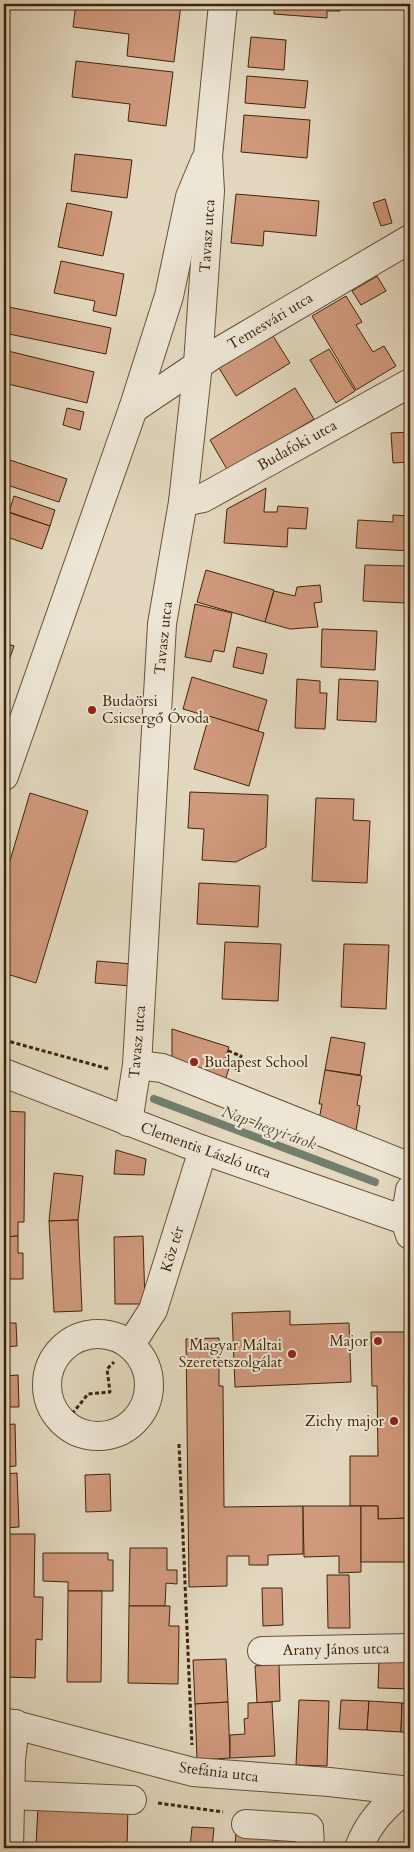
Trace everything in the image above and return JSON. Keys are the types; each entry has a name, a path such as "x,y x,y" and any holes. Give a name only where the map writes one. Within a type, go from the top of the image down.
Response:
{"street":[{"name":"Tavasz utca","path":"128,1122 137,1065 162,624 183,502 198,364 210,191 208,156 223,4"},
{"name":"Tavasz utca","path":"4,776 133,409 169,296 190,197 208,156"},
{"name":"Temesvári utca","path":"133,409 198,364 410,239"},
{"name":"Budafoki utca","path":"183,502 203,498 410,383"},
{"path":"137,1065 162,1068 410,1167"},
{"name":"Clementis László utca","path":"4,1073 128,1122 408,1226"},
{"name":"Köz tér","path":"131,1344 153,1310 203,1150"},
{"path":"408,1226 410,1190"},
{"path":"108,1334 131,1344 145,1363 150,1386 145,1407 140,1415 124,1430 98,1436 85,1435 64,1424 53,1409 47,1394 50,1367 64,1346 84,1335 108,1334"},
{"name":"Arany János utca","path":"262,1651 410,1648"},
{"path":"9,1723 11,1760 9,1848"},
{"name":"Stefánia utca","path":"9,1723 193,1772 339,1783 407,1791"},
{"path":"359,1848 363,1836 381,1810 407,1791"},
{"path":"10,1795 132,1800"},
{"path":"246,1824 309,1828 310,1848"}],"path":[{"path":"4,1040 128,1075 137,1065"},
{"path":"64,1424 88,1394 110,1392 107,1369 131,1344"},
{"path":"179,1444 192,1754"},
{"path":"132,1800 247,1815 246,1824"}],"building":[{"path":"76,4 181,4 174,62 127,56 129,34 73,27"},
{"path":"253,4 340,4 340,11 327,11 327,18 274,14 274,6"},
{"path":"251,37 286,40 284,70 248,67"},
{"path":"76,61 173,72 166,126 128,121 130,104 72,97"},
{"path":"247,76 308,81 305,108 245,103"},
{"path":"244,115 310,120 307,158 241,152"},
{"path":"75,154 132,160 127,198 71,191"},
{"path":"236,194 319,201 316,236 264,231 263,246 231,243"},
{"path":"385,199 392,223 381,226 373,203"},
{"path":"67,203 112,212 103,256 58,247"},
{"path":"61,261 124,274 116,316 93,311 95,301 54,293"},
{"path":"377,276 386,291 361,305 352,291"},
{"path":"346,296 362,322 356,325 373,352 384,346 396,366 356,390 312,316"},
{"path":"4,306 111,328 106,354 4,333"},
{"path":"273,336 290,363 236,396 219,368"},
{"path":"329,349 355,391 336,403 310,360"},
{"path":"4,350 94,372 87,403 4,383"},
{"path":"295,388 314,419 228,471 210,440"},
{"path":"67,408 84,412 80,430 63,425"},
{"path":"410,432 410,462 393,463 391,433"},
{"path":"4,458 67,479 59,502 4,484"},
{"path":"266,488 264,512 277,512 278,506 308,508 306,529 288,528 287,547 224,543 227,509"},
{"path":"14,496 55,510 50,526 9,512"},
{"path":"4,511 50,526 42,549 4,536"},
{"path":"393,515 410,516 410,551 356,548 358,520 393,522"},
{"path":"365,565 408,566 406,603 363,601"},
{"path":"206,570 274,590 265,622 197,602"},
{"path":"320,585 322,602 314,603 318,627 290,629 265,622 274,591 295,596 297,587"},
{"path":"195,604 232,613 224,652 214,650 211,662 185,657"},
{"path":"322,629 377,631 375,670 321,667"},
{"path":"4,643 14,646 4,675"},
{"path":"237,647 267,654 263,674 233,667"},
{"path":"192,677 267,700 258,731 183,709"},
{"path":"297,679 320,681 320,693 327,693 325,729 295,728"},
{"path":"339,679 378,681 376,722 337,720"},
{"path":"209,716 264,733 249,786 194,769"},
{"path":"190,792 268,795 266,847 236,862 202,860 204,829 188,828"},
{"path":"30,793 88,811 36,983 4,973 4,881"},
{"path":"316,798 354,799 353,820 370,821 367,883 312,881"},
{"path":"199,883 260,886 258,927 197,924"},
{"path":"225,942 281,944 278,1001 222,999"},
{"path":"344,944 389,945 386,1009 341,1007"},
{"path":"97,961 132,964 131,986 95,983"},
{"path":"172,1029 229,1047 223,1066 229,1068 224,1084 172,1065"},
{"path":"331,1037 365,1043 360,1075 325,1070"},
{"path":"325,1070 362,1076 357,1105 360,1106 356,1131 318,1125 322,1104 319,1104"},
{"path":"4,1111 25,1112 24,1222 18,1222 18,1236 4,1237"},
{"path":"116,1150 146,1159 144,1175 114,1174"},
{"path":"54,1173 83,1176 78,1220 49,1221"},
{"path":"78,1220 82,1311 54,1312 49,1221"},
{"path":"18,1236 18,1253 23,1253 23,1279 4,1279 4,1237"},
{"path":"143,1236 145,1304 115,1304 114,1237"},
{"name":"Magyar Máltai Szeretetszolgálat","path":"290,1311 290,1325 349,1323 351,1382 235,1387 232,1313"},
{"path":"4,1323 16,1323 17,1346 4,1347"},
{"name":"Zichy major","path":"371,1332 410,1332 410,1518 378,1519 378,1506 350,1506 350,1456 378,1456 377,1386 372,1386"},
{"path":"219,1338 219,1386 223,1386 224,1507 303,1506 303,1554 268,1555 268,1565 249,1565 249,1556 227,1556 227,1586 189,1587 186,1339"},
{"path":"18,1375 19,1407 4,1407 4,1376"},
{"path":"15,1424 16,1466 4,1467 4,1425"},
{"path":"17,1473 19,1527 4,1528 4,1474"},
{"path":"110,1474 111,1511 86,1512 85,1475"},
{"path":"303,1506 361,1506 361,1572 339,1573 339,1556 304,1557"},
{"path":"361,1506 378,1506 378,1519 410,1518 410,1562 361,1562"},
{"path":"9,1534 35,1534 34,1597 43,1597 42,1640 36,1639 35,1678 6,1677"},
{"path":"130,1548 167,1548 167,1570 177,1570 177,1584 166,1583 165,1606 129,1606"},
{"path":"43,1553 108,1553 108,1560 113,1560 113,1591 68,1591 68,1582 43,1581"},
{"path":"327,1575 349,1575 350,1628 328,1628"},
{"path":"262,1588 282,1588 283,1625 263,1626"},
{"path":"68,1591 102,1591 101,1682 67,1682"},
{"path":"129,1606 170,1606 169,1626 179,1626 178,1684 128,1683"},
{"path":"226,1659 228,1702 195,1704 193,1660"},
{"path":"379,1659 410,1660 410,1689 378,1688"},
{"path":"279,1664 280,1701 257,1703 255,1666"},
{"path":"299,1700 329,1701 327,1766 296,1765"},
{"path":"341,1700 369,1701 367,1730 339,1729"},
{"path":"369,1701 402,1703 401,1732 367,1730"},
{"path":"228,1702 230,1758 197,1760 195,1704"},
{"path":"272,1702 275,1756 230,1758 230,1735 245,1734 244,1719 248,1718 248,1703"},
{"path":"402,1703 410,1703 410,1733 401,1732"},
{"path":"38,1807 128,1808 127,1846 36,1844"},
{"path":"192,1827 214,1828 212,1848 190,1848"},
{"path":"236,1830 277,1833 276,1848 235,1848"}],"waterway":[{"name":"Nap-hegyi árok","path":"154,1099 375,1182"}],"place":[{"name":"Budaörsi Csicsergő Óvoda","path":"92,710"},
{"name":"Budapest School","path":"194,1062"},
{"name":"Major","path":"378,1341"},
{"name":"Magyar Máltai Szeretetszolgálat","path":"292,1354"},
{"name":"Zichy major","path":"394,1421"}]}
